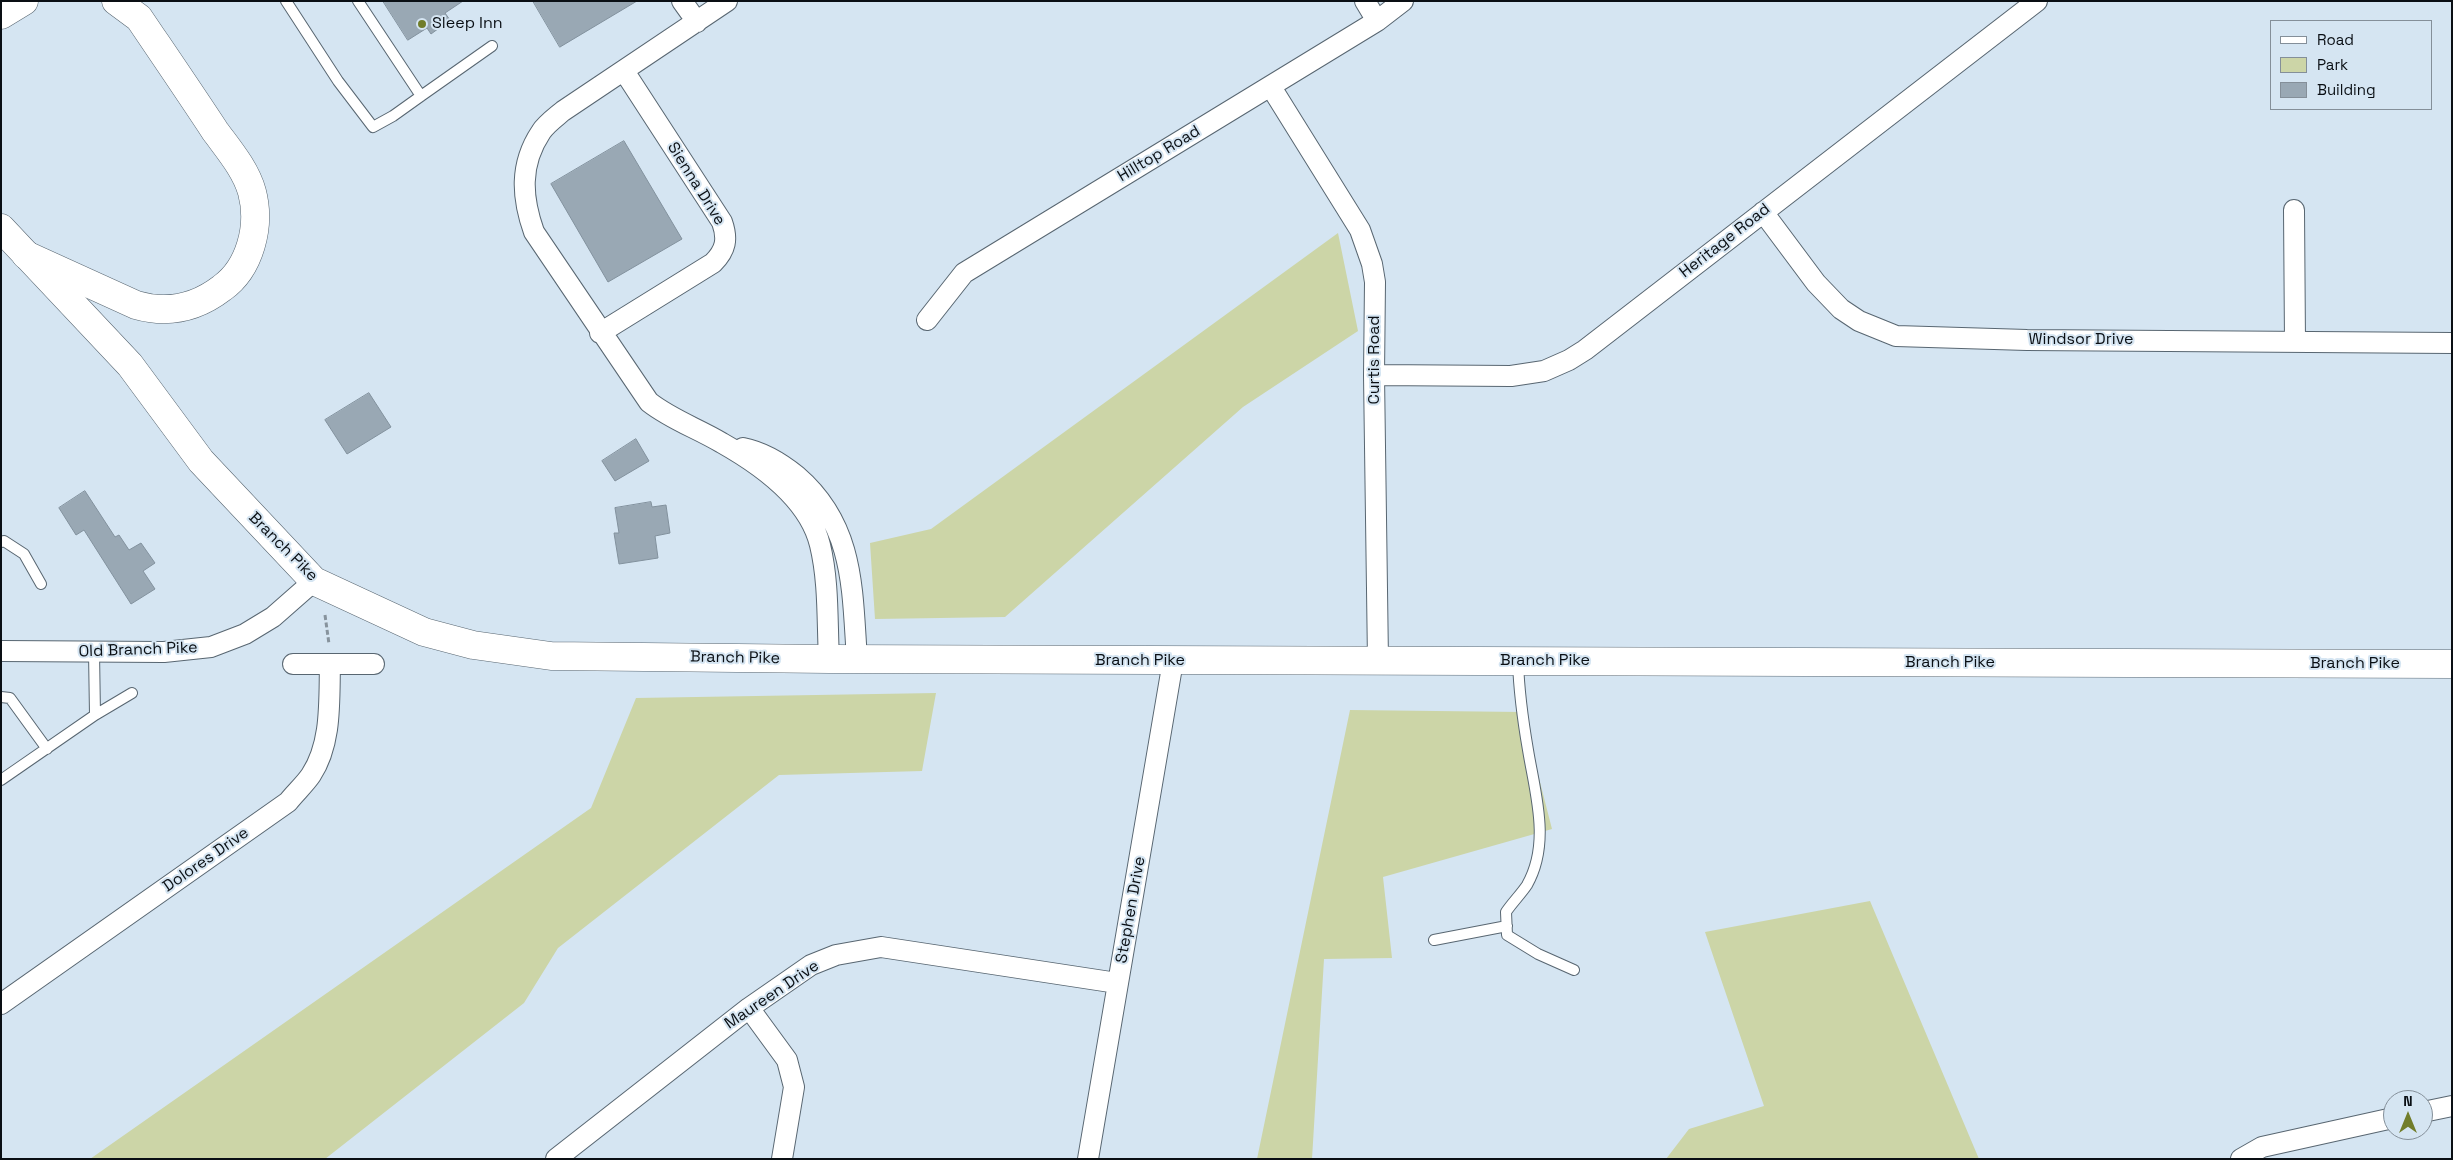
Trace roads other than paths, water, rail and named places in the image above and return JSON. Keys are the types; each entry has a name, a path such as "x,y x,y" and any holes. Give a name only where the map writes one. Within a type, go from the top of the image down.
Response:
{"main road":[{"path":"1,15 24,1"},
{"path":"26,255 136,305 154,310 174,309 210,297 239,272 247,257 254,225 255,210 247,177 138,18 116,1"},
{"name":"Branch Pike","path":"1,228 130,365 201,461 314,581 424,632 474,645 551,656 829,659 2452,664"}],"street":[{"path":"682,1 697,22"},
{"path":"727,1 563,111 541,131 530,154 524,179 525,207 534,232 600,333 649,402 671,418 722,442 752,450 783,464 808,486 824,505 836,526 849,563 857,659"},
{"path":"1365,1 1377,21"},
{"name":"Hilltop Road","path":"927,320 964,273 1377,21 1403,1"},
{"name":"Heritage Road","path":"1374,375 1511,376 1544,371 1569,360 1585,350 2037,1"},
{"name":"Sienna Drive","path":"600,333 714,263 722,254 726,244 726,233 722,222 624,71"},
{"name":"Curtis Road","path":"1270,87 1348,209 1367,246 1375,282 1374,375 1378,661"},
{"path":"2294,210 2294,342"},
{"name":"Windsor Drive","path":"1763,212 1816,283 1841,309 1859,321 1896,336 1919,339 2452,343"},
{"path":"722,442 783,486 810,522 820,543 824,566 829,659"},
{"name":"Old Branch Pike","path":"1,651 164,652 210,647 245,634 273,617 314,581"},
{"path":"293,664 330,655 374,664"},
{"name":"Dolores Drive","path":"1,1004 288,802 312,774 325,744 329,715 330,655"},
{"name":"Stephen Drive","path":"1088,1159 1173,661"},
{"name":"Maureen Drive","path":"556,1159 749,1008 810,965 836,955 881,948 1117,984"},
{"path":"749,1008 787,1060 794,1087 782,1159"},
{"path":"2433,1110 2452,1106"},
{"path":"2241,1159 2262,1147 2383,1120"}],"lane":[{"path":"286,1 338,81 373,127 393,116 492,46"},
{"path":"358,1 421,96"},
{"path":"1,542 4,541 24,554 41,584"},
{"path":"94,652 95,715"},
{"path":"1518,661 1520,695 1538,798 1540,832 1538,854 1527,884 1506,912 1507,935 1538,954 1574,970"},
{"path":"1,780 95,715 132,693"},
{"path":"1,697 10,698 47,749"},
{"path":"1434,940 1507,926"}],"place":[{"name":"Sleep Inn","path":"422,24"}]}
